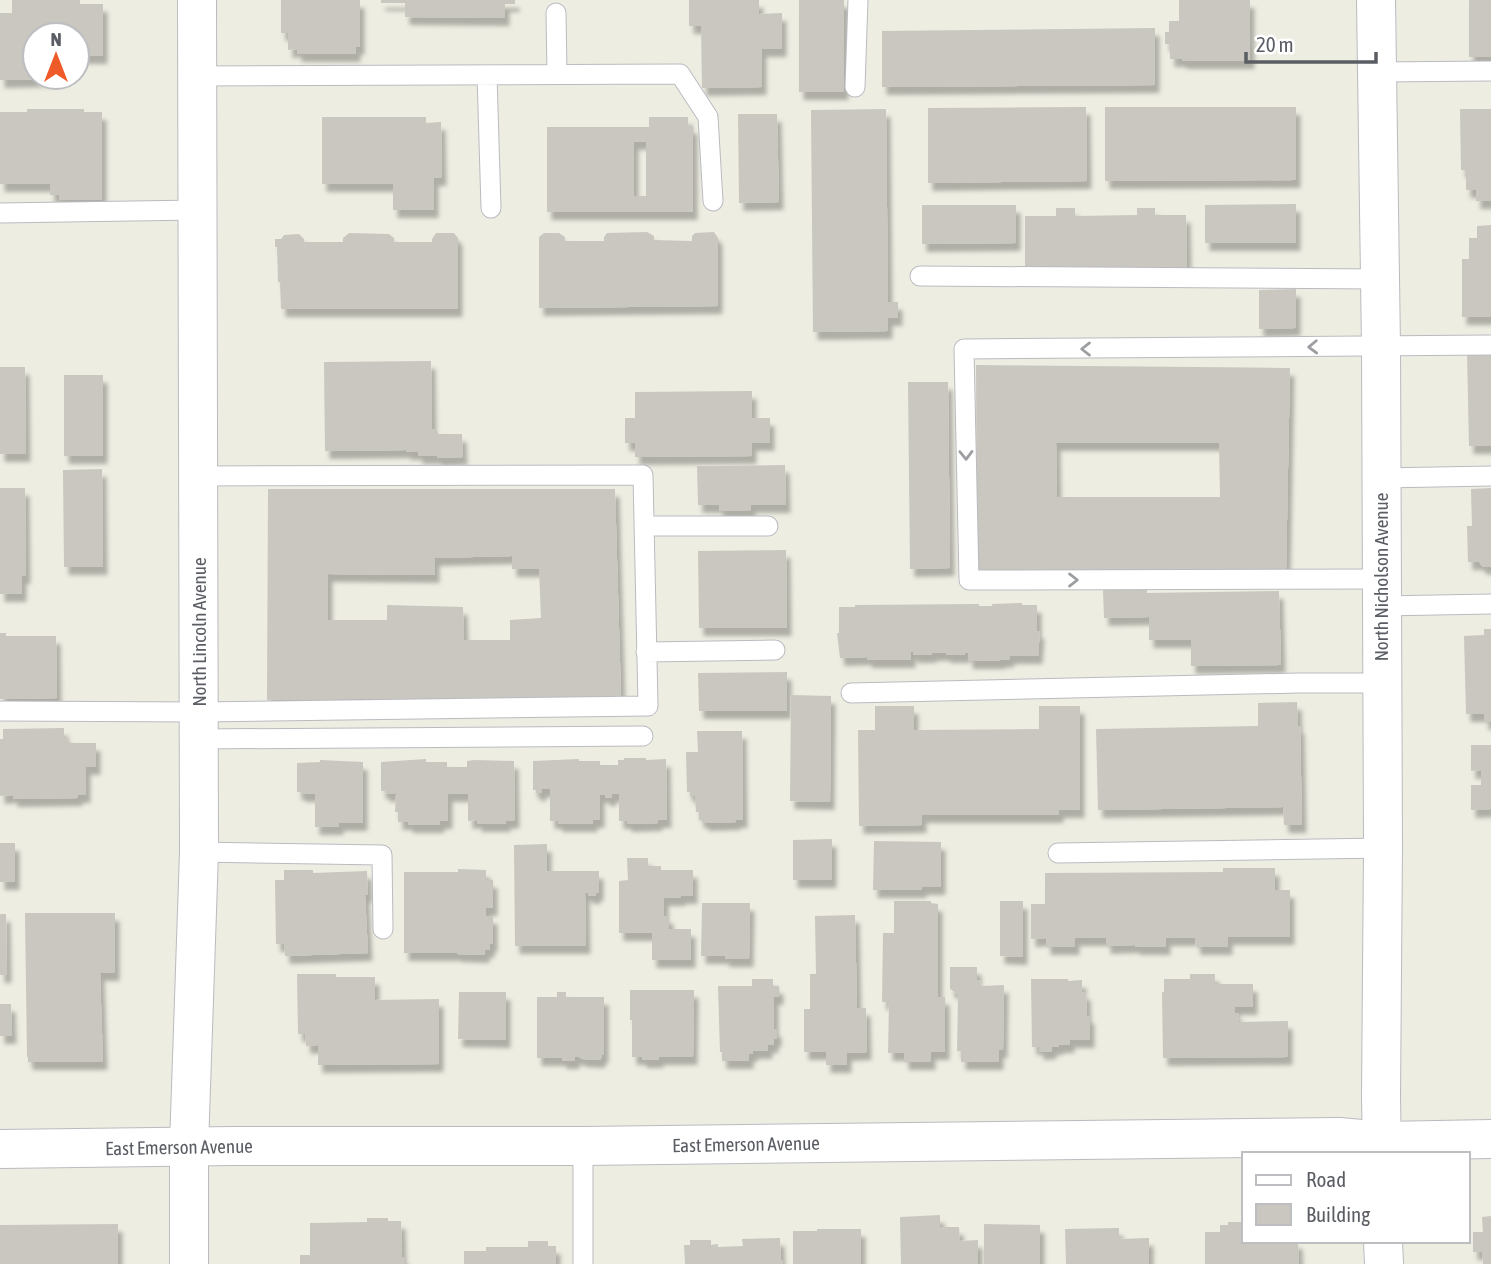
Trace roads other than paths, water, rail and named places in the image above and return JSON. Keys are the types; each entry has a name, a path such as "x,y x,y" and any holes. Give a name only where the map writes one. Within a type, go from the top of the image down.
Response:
{"street":[{"name":"North Lincoln Avenue","path":"190,1264 189,1146 199,852 197,0"},
{"name":"North Nicholson Avenue","path":"1377,0 1381,279 1382,1147"},
{"name":"East Emerson Avenue","path":"0,1149 583,1146 1339,1137 1382,1147 1491,1139"},
{"path":"1383,1243 1384,1264"}],"lane":[{"path":"855,87 858,0"},
{"path":"555,13 557,74"},
{"path":"1378,72 1491,71"},
{"path":"197,76 680,74 708,117 713,201"},
{"path":"487,75 491,208"},
{"path":"0,213 198,211"},
{"path":"920,276 1381,279"},
{"path":"1491,345 964,349 969,580 1381,592 1491,604"},
{"path":"198,476 643,475 648,706 199,726"},
{"path":"1381,478 1491,476"},
{"path":"644,527 768,527"},
{"path":"646,652 775,650"},
{"path":"851,693 1381,683"},
{"path":"0,712 199,726 643,736"},
{"path":"1058,853 1383,848"},
{"path":"199,852 382,855 383,929"},
{"path":"583,1146 583,1264"}]}
